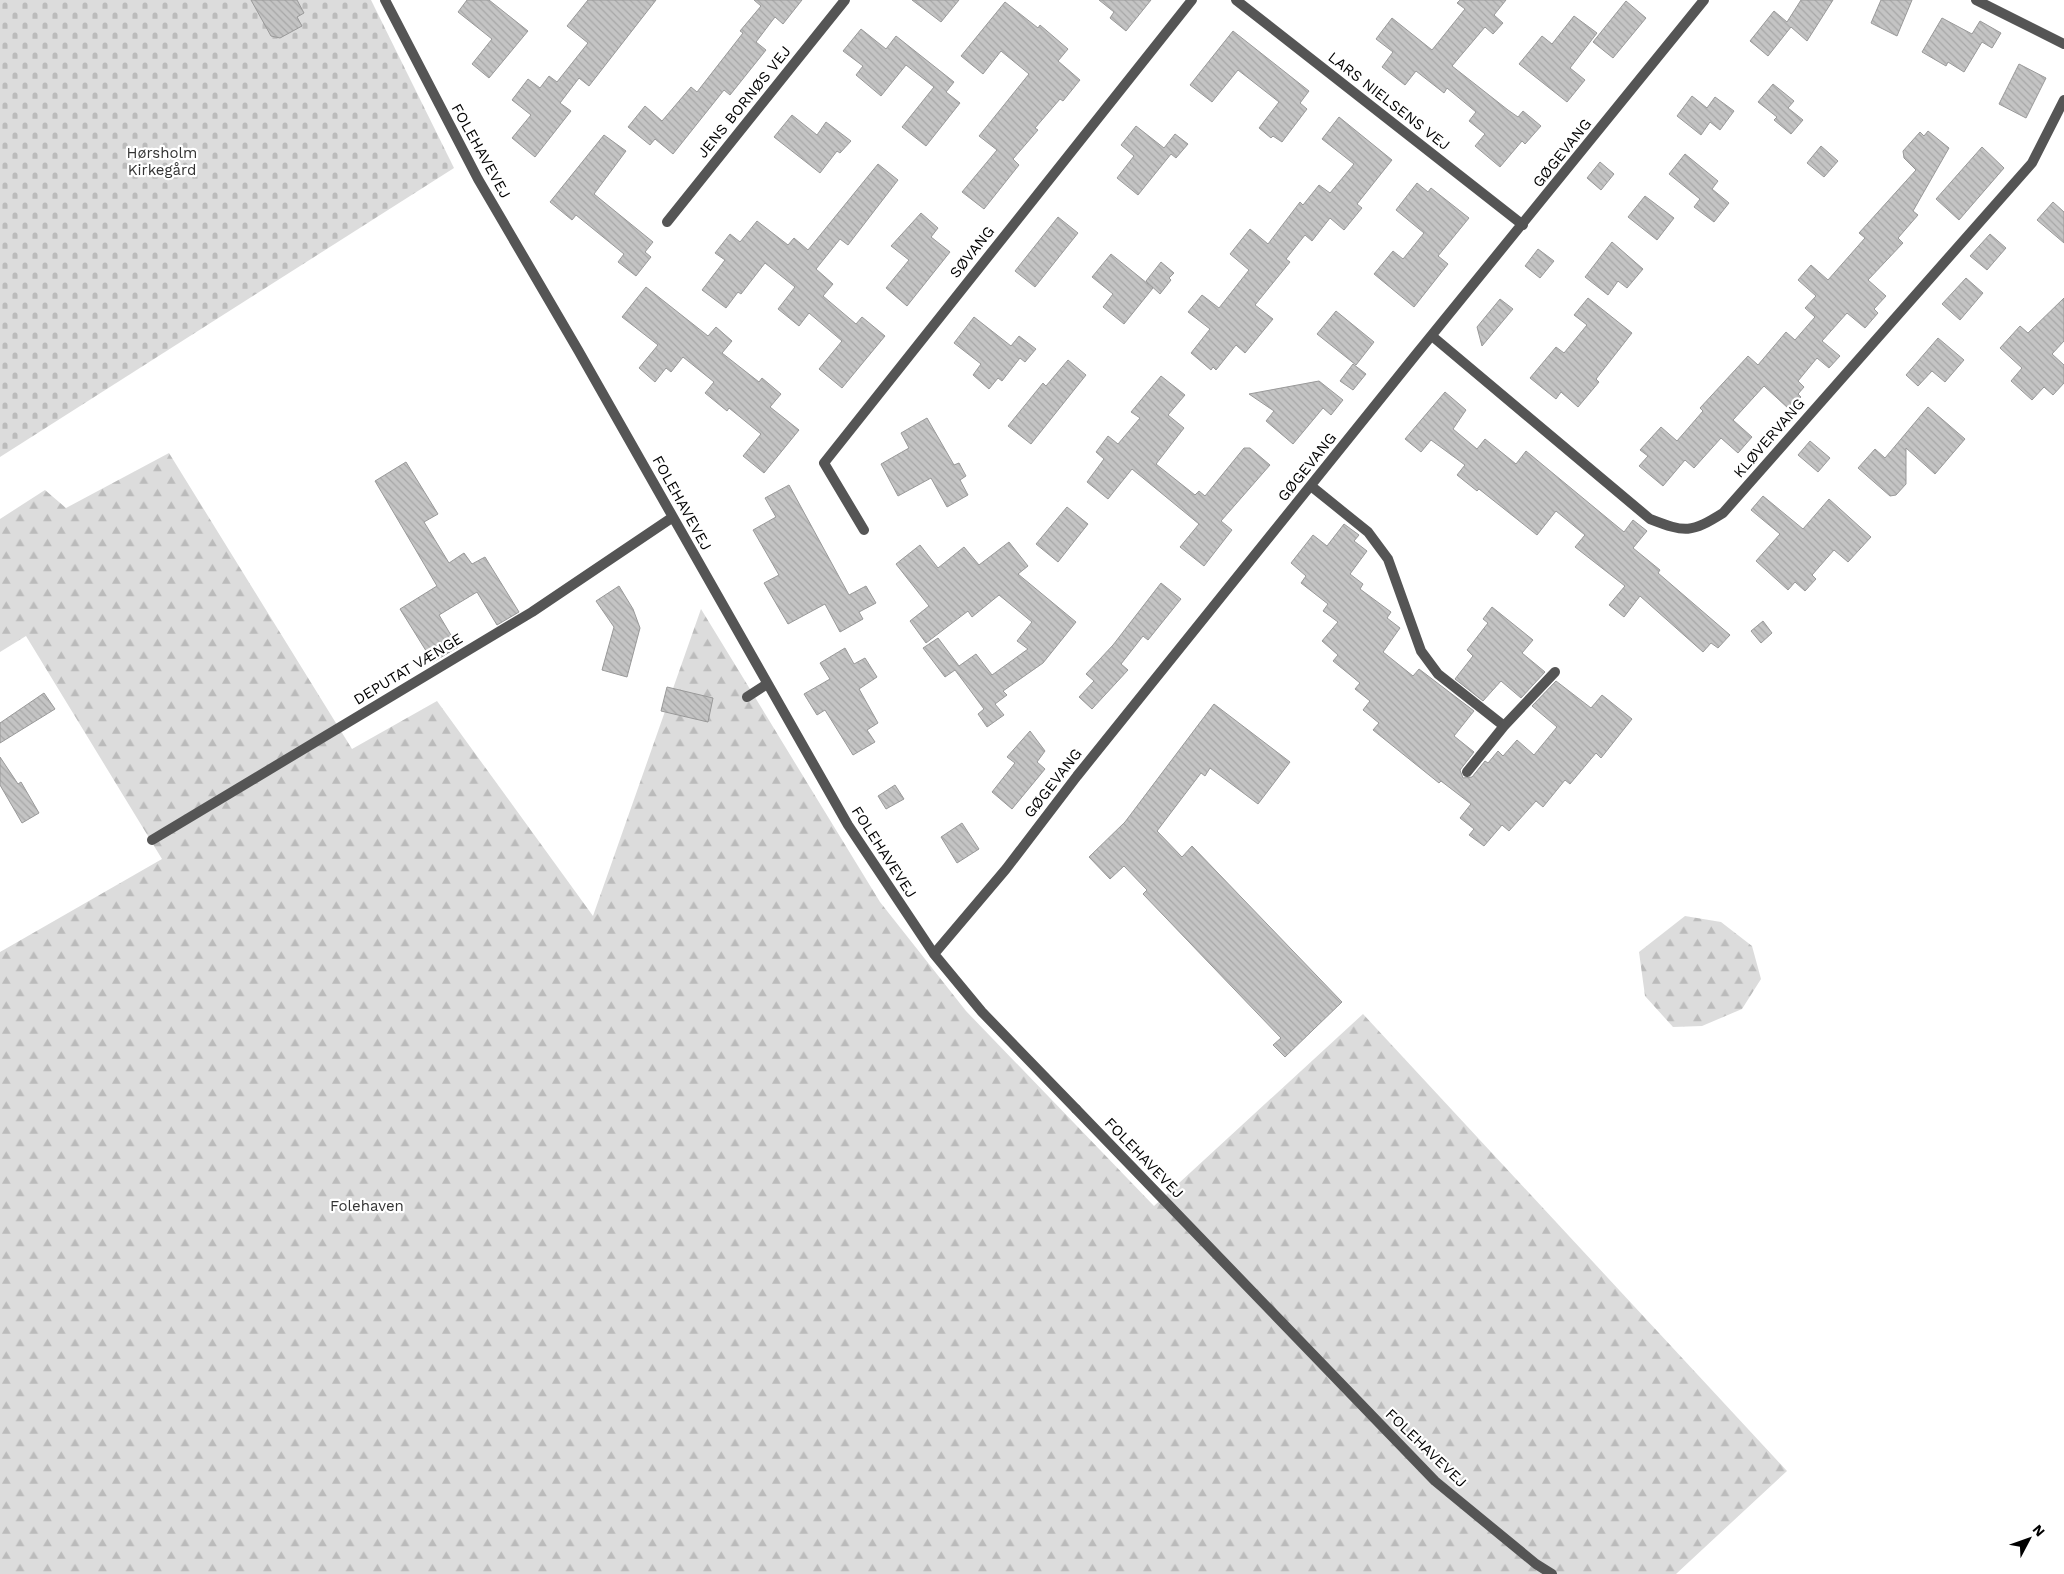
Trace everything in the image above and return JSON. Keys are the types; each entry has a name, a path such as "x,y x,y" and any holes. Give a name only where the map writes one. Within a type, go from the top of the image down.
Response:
{"street":[{"name":"FOLEHAVEVEJ","path":"385,0 478,179 848,825 934,954 982,1012 1435,1481 1536,1564 1552,1574"},
{"name":"JENS BORNØS VEJ","path":"667,222 845,0"},
{"name":"SØVANG","path":"864,530 824,463 1192,0"},
{"name":"LARS NIELSENS VEJ","path":"1236,0 1523,225"},
{"name":"GØGEVANG","path":"934,954 1006,869 1077,776 1704,0"},
{"path":"1976,0 2064,44"},
{"name":"KLØVERVANG","path":"1432,336 1650,519 1678,530 1700,527 1723,513 2032,163 2064,100"},
{"path":"1311,486 1368,532 1388,559 1421,651 1438,674 1504,726"},
{"name":"DEPUTAT VÆNGE","path":"152,840 532,612 673,517"},
{"path":"1466,772 1504,726 1555,672"},
{"path":"747,697 768,684"}],"green space":[{"name":"Hørsholm Kirkegård","path":"0,0 371,0 454,168 0,457"},
{"name":"Folehaven","path":"169,453 352,749 437,701 593,916 701,609 880,902 966,1011 1154,1206 1363,1014 1787,1471 1676,1574 0,1574 0,952 162,859 26,636 0,652 0,519 45,490 66,508"},
{"path":"1685,916 1721,922 1752,946 1761,979 1742,1009 1702,1026 1673,1027 1645,996 1639,952"}],"building":[{"path":"251,0 297,0 304,13 297,17 302,26 280,38 271,36"},
{"path":"467,0 489,0 528,31 489,78 472,64 492,39 458,12"},
{"path":"588,0 656,0 589,86 579,78 560,103 571,111 535,157 512,138 531,115 512,100 528,79 540,88 549,76 557,82 588,43 567,26"},
{"path":"754,0 802,0 783,24 775,17 756,42 766,50 730,95 724,90 673,154 655,139 650,145 628,127 645,106 662,121 691,87 697,92 743,33 740,31 761,6"},
{"path":"912,0 959,0 941,22"},
{"path":"1099,0 1151,0 1126,31 1110,18 1114,12"},
{"path":"1460,0 1506,0 1494,15 1503,23 1493,34 1485,27 1452,66 1518,117 1523,111 1541,126 1525,144 1522,141 1500,167 1475,146 1485,134 1469,121 1476,112 1447,88 1444,93 1416,71 1405,85 1382,67 1393,52 1376,39 1392,18 1432,50 1465,9 1457,3"},
{"path":"1801,0 1833,0 1807,41 1791,27 1768,56 1750,41 1774,11 1787,22"},
{"path":"1881,0 1912,0 1897,36 1871,23"},
{"path":"1626,1 1646,18 1613,58 1593,42"},
{"path":"1005,2 1038,28 1040,25 1068,49 1058,61 1080,80 1063,101 1060,99 1035,128 1038,130 1013,159 1019,165 984,209 962,192 997,150 979,136 1029,74 1001,51 983,74 961,56"},
{"path":"1574,16 1597,33 1570,68 1585,80 1567,102 1519,64 1542,36 1552,44"},
{"path":"1942,18 1972,34 1980,21 2001,33 1992,48 1982,42 1964,72 1948,62 1946,66 1922,52"},
{"path":"861,29 886,49 896,36 954,82 946,92 960,103 926,146 902,127 934,87 906,65 881,96 856,75 863,66 843,51"},
{"path":"1233,31 1309,91 1300,103 1307,109 1282,142 1273,136 1271,138 1259,128 1279,102 1238,70 1212,102 1190,85"},
{"path":"2019,64 2046,78 2026,118 1999,104"},
{"path":"1773,84 1794,101 1788,108 1803,120 1791,134 1774,120 1777,117 1758,102"},
{"path":"1692,96 1707,108 1715,97 1734,111 1720,130 1710,122 1701,135 1677,116"},
{"path":"792,115 817,135 826,122 851,141 840,153 837,151 820,173 774,137"},
{"path":"1339,117 1392,160 1357,204 1362,208 1344,230 1330,218 1312,241 1305,235 1286,259 1290,262 1255,305 1273,319 1245,353 1236,345 1216,370 1213,367 1211,370 1191,353 1210,329 1188,312 1202,295 1219,308 1249,270 1230,254 1250,229 1268,244 1300,202 1303,205 1319,185 1330,193 1354,164 1322,139"},
{"path":"1136,126 1164,148 1175,134 1188,144 1176,158 1171,154 1138,195 1117,178 1134,156 1121,145"},
{"path":"1928,131 1949,148 1913,211 1918,215 1898,238 1903,243 1868,280 1886,296 1874,309 1878,313 1865,328 1847,313 1822,341 1840,356 1829,368 1817,358 1798,381 1804,387 1798,394 1801,397 1789,409 1764,386 1733,420 1752,437 1738,453 1721,438 1694,468 1685,460 1663,486 1639,466 1648,456 1640,450 1661,427 1677,441 1703,411 1700,408 1748,356 1758,365 1786,332 1795,340 1815,317 1805,308 1816,296 1798,280 1811,265 1828,280 1865,238 1859,233 1916,170 1904,158 1903,151 1920,132 1924,136"},
{"path":"604,135 626,151 594,194 653,242 645,252 651,257 636,276 618,262 624,254 576,215 572,220 550,202"},
{"path":"1821,146 1838,161 1824,177 1807,163"},
{"path":"1982,147 2004,168 1959,220 1936,199"},
{"path":"1685,154 1718,181 1712,189 1729,203 1714,222 1694,207 1700,199 1669,174"},
{"path":"1600,162 1614,174 1601,190 1587,178"},
{"path":"878,164 898,180 848,245 840,239 816,269 833,284 823,296 856,324 862,317 885,336 842,388 819,369 842,341 809,313 799,326 778,309 795,287 765,263 741,294 738,292 726,308 702,290 725,260 715,253 730,234 740,242 757,221 788,245 794,238 808,250"},
{"path":"1417,183 1428,192 1431,188 1469,218 1438,256 1448,264 1414,307 1374,274 1393,251 1403,259 1424,233 1396,210"},
{"path":"1645,196 1674,218 1657,240 1628,217"},
{"path":"2053,202 2064,212 2064,243 2037,220"},
{"path":"921,213 938,228 931,237 950,252 907,306 886,288 909,260 891,246"},
{"path":"1058,217 1078,233 1035,287 1015,271"},
{"path":"1990,234 2006,248 1987,270 1970,256"},
{"path":"1612,242 1643,269 1627,288 1618,281 1608,295 1585,277"},
{"path":"1538,249 1554,261 1540,278 1525,266"},
{"path":"1111,254 1153,288 1124,324 1103,307 1113,294 1092,277"},
{"path":"1161,262 1174,273 1160,294 1146,281"},
{"path":"1966,278 1983,293 1960,320 1942,304"},
{"path":"646,287 708,336 716,327 732,341 722,353 759,382 762,378 781,394 770,407 799,430 764,473 743,456 761,434 729,408 727,411 705,393 714,382 683,357 671,372 666,368 655,382 639,368 658,345 622,317"},
{"path":"1588,298 1632,333 1596,379 1599,382 1578,407 1561,392 1556,399 1530,378 1556,347 1564,353 1587,325 1574,315"},
{"path":"2064,298 2064,341 2052,354 2064,365 2064,383 2053,395 2044,387 2032,400 2011,381 2022,368 2000,348 2020,326 2028,333"},
{"path":"1500,299 1513,309 1482,346 1477,327"},
{"path":"1336,311 1374,342 1356,365 1317,334"},
{"path":"974,317 1011,346 1019,336 1036,349 1025,362 1020,358 1002,381 998,378 989,389 973,375 981,364 954,343"},
{"path":"1938,338 1964,360 1945,382 1932,371 1918,386 1906,375"},
{"path":"1068,360 1086,375 1031,444 1008,426 1043,383 1046,386"},
{"path":"1353,364 1366,374 1353,390 1340,381"},
{"path":"1161,376 1185,395 1168,415 1184,428 1156,464 1195,495 1199,491 1205,496 1244,448 1250,448 1270,465 1221,521 1232,530 1204,566 1180,547 1199,524 1132,469 1108,499 1087,482 1104,459 1096,452 1108,436 1118,444 1140,418 1131,412"},
{"path":"1319,381 1343,400 1331,415 1323,408 1293,444 1266,421 1274,411 1249,394"},
{"path":"1445,392 1466,410 1453,429 1477,449 1485,439 1516,464 1526,451 1624,532 1633,520 1647,531 1633,548 1660,570 1658,573 1730,635 1718,648 1711,643 1703,652 1640,596 1624,617 1609,605 1625,586 1575,547 1585,535 1556,511 1537,535 1479,489 1477,491 1457,475 1465,465 1431,440 1421,452 1405,439"},
{"path":"1928,407 1965,439 1935,474 1906,448 1906,484 1896,495 1890,496 1858,468 1875,449 1885,458"},
{"path":"927,418 954,465 959,463 966,476 960,480 968,495 947,507 931,478 898,496 881,464 909,448 901,433"},
{"path":"1810,441 1830,458 1818,472 1798,455"},
{"path":"406,462 438,514 424,522 449,563 464,553 472,564 485,557 519,612 497,625 477,592 439,615 458,647 433,662 400,609 437,586 375,481"},
{"path":"789,485 849,595 866,586 876,603 859,612 863,619 840,632 825,604 788,624 764,583 779,575 753,530 776,517 765,498"},
{"path":"1763,496 1803,529 1829,499 1871,537 1848,562 1834,550 1812,575 1816,579 1805,591 1795,582 1788,590 1756,561 1780,534 1751,510"},
{"path":"1067,507 1088,524 1058,562 1036,544"},
{"path":"1344,524 1359,535 1354,541 1367,551 1350,574 1363,584 1360,589 1391,612 1387,618 1400,628 1383,652 1413,676 1419,669 1474,711 1454,736 1474,752 1460,770 1463,778 1472,777 1485,761 1488,763 1498,751 1503,756 1517,740 1534,755 1557,727 1532,706 1556,681 1591,708 1602,695 1632,719 1601,758 1596,753 1570,784 1565,780 1543,807 1536,801 1509,831 1502,825 1484,846 1469,835 1474,829 1460,818 1471,804 1441,781 1439,783 1373,730 1379,723 1363,710 1370,701 1355,689 1360,683 1333,661 1338,655 1322,641 1338,622 1323,611 1328,604 1301,583 1306,576 1291,563 1313,535 1327,546"},
{"path":"1009,542 1028,566 1018,574 1076,622 1043,663 1003,691 1007,695 995,704 1004,715 987,727 978,714 984,709 955,670 945,677 923,648 938,638 959,666 976,654 992,675 1028,649 1017,641 1032,622 999,595 972,617 968,611 926,643 910,621 929,606 896,564 920,545 938,568 964,547 979,565"},
{"path":"1161,583 1181,599 1148,640 1143,636 1121,664 1128,670 1092,709 1079,697 1094,681 1086,674 1113,645"},
{"path":"619,586 633,609 640,628 627,677 602,670 614,627 596,601"},
{"path":"1492,607 1533,640 1522,653 1545,672 1521,698 1501,681 1483,701 1455,679 1473,656 1467,650 1488,623 1483,619"},
{"path":"1763,621 1772,633 1761,643 1751,631"},
{"path":"845,648 854,664 865,658 877,677 859,689 878,723 867,730 875,742 853,755 825,710 817,715 804,694 830,679 820,663"},
{"path":"667,687 713,698 708,722 661,711"},
{"path":"44,693 55,709 0,743 0,723"},
{"path":"1214,704 1290,762 1258,804 1210,768 1205,776 1201,773 1157,831 1182,857 1192,846 1342,1002 1285,1057 1273,1045 1281,1038 1143,894 1147,890 1124,866 1110,879 1089,857 1125,822"},
{"path":"1030,731 1045,751 1037,762 1045,769 1012,809 992,792 1015,763 1007,757"},
{"path":"0,757 18,784 21,782 39,813 22,823 0,785"},
{"path":"895,785 904,799 886,809 878,796"},
{"path":"962,823 979,849 957,863 941,837"}]}
